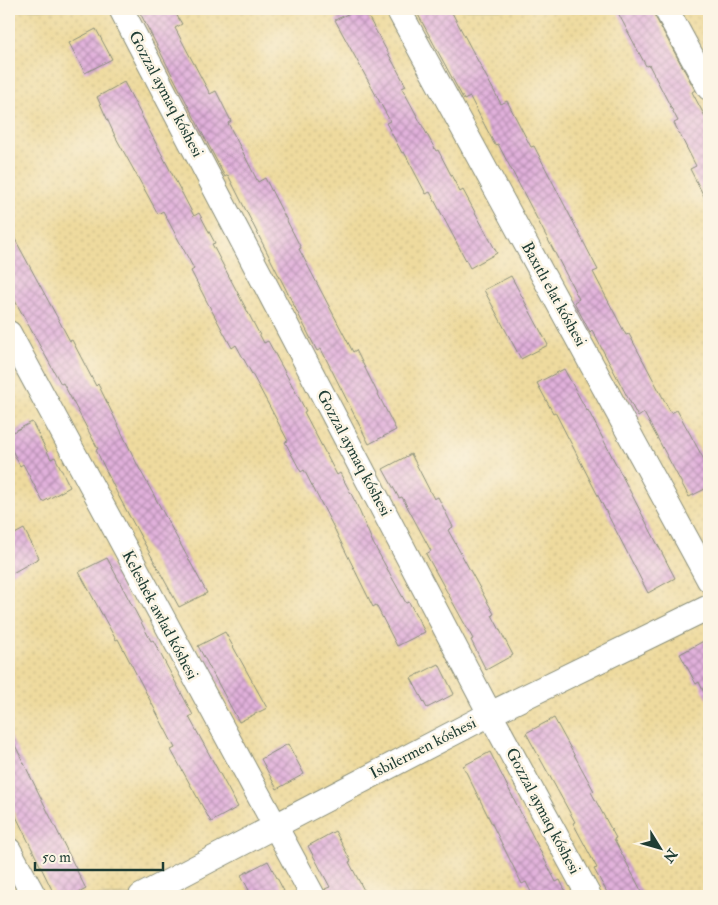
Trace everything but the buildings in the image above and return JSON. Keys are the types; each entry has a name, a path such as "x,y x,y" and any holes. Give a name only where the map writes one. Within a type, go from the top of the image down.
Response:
{"street":[{"name":"Gozzal aymaq kóshesi","path":"121,9 490,714 589,896"},
{"name":"Baxıtlı elat kóshesi","path":"398,9 709,580"},
{"path":"666,9 709,88"},
{"name":"Keleshek awlad kóshesi","path":"9,333 272,826 313,896"},
{"name":"Isbilermen kóshesi","path":"141,896 490,714 709,607"},
{"path":"9,850 34,896"}],"sand":[{"path":"9,9 709,9 709,896 9,896"}]}
